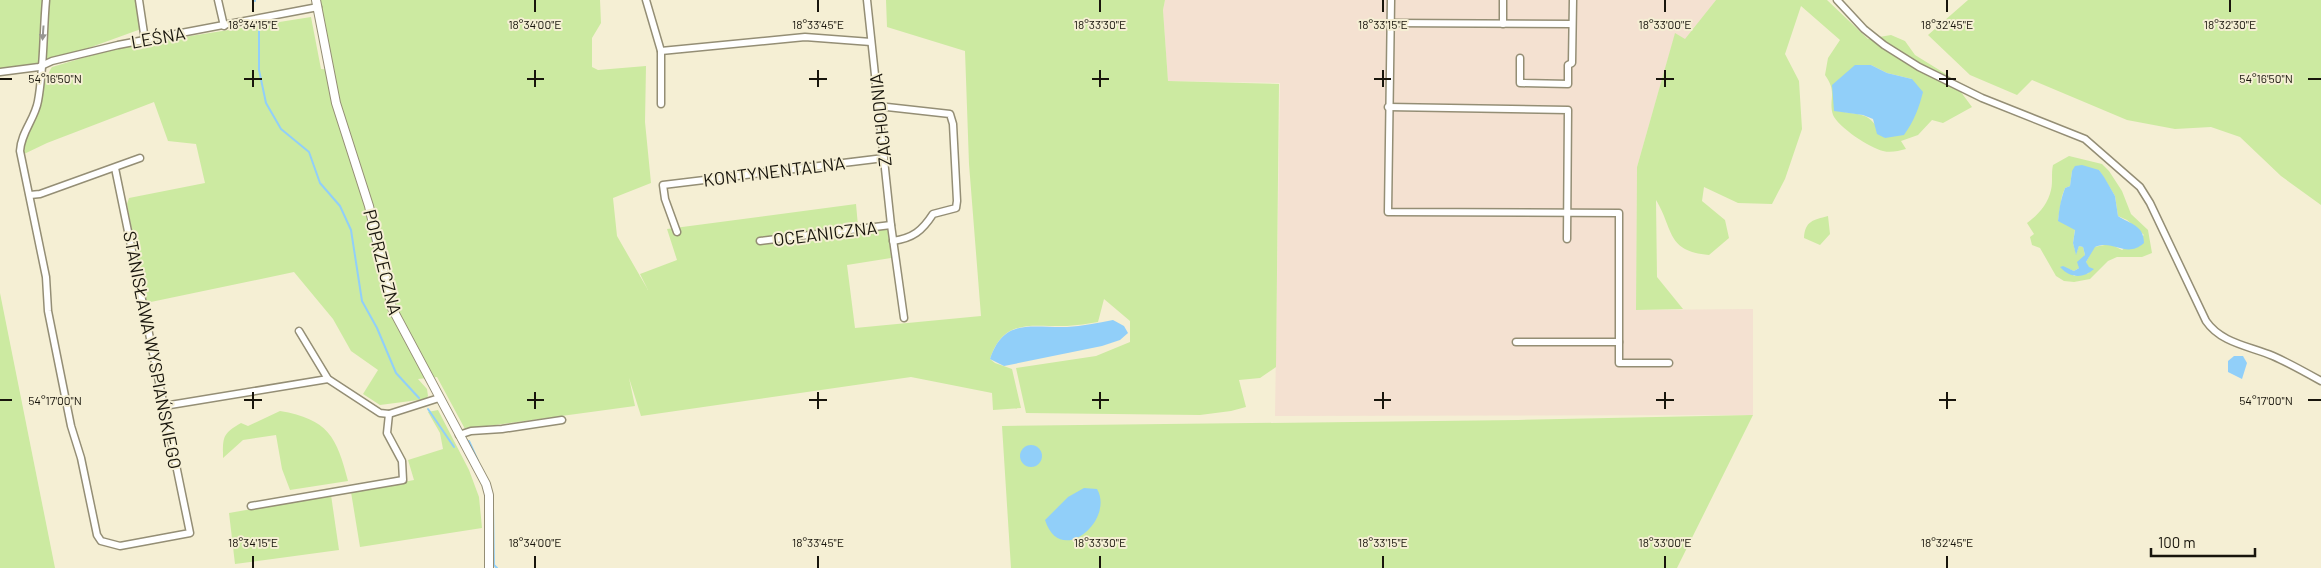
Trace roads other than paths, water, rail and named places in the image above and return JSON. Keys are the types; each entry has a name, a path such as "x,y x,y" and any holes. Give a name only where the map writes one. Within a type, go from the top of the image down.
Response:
{"street":[{"path":"46,0 38,103 20,141 20,151 30,195 40,194 140,158"},
{"path":"139,0 145,40"},
{"path":"218,0 224,26"},
{"path":"646,0 661,51 662,104"},
{"name":"ZACHODNIA","path":"867,0 891,225 904,318"},
{"path":"1391,0 1388,212 1619,213 1619,363 1669,363"},
{"path":"1503,0 1503,24"},
{"path":"1520,58 1520,83 1568,84 1568,65 1572,63 1573,0"},
{"path":"1837,0 1864,28 1884,45 1918,67 1982,98 2085,139 2140,187 2150,203 2213,332 2224,338 2274,356 2321,381"},
{"name":"LEŚNA","path":"0,72 42,66 52,61 145,40 224,26 317,4"},
{"name":"POPRZECZNA","path":"317,4 336,103 369,206 392,308 482,477 489,495 489,568"},
{"path":"1390,23 1572,24"},
{"path":"661,51 805,37 871,42"},
{"path":"878,106 950,114 953,124 956,208 933,214 922,230 913,237 893,241"},
{"path":"1388,107 1568,110 1567,239"},
{"name":"KONTYNENTALNA","path":"676,232 665,199 663,184 884,158"},
{"name":"STANISŁAWA WYSPIAŃSKIEGO","path":"30,195 46,277 48,312 71,426 81,458 97,535 101,541 120,546 190,533 115,168"},
{"name":"OCEANICZNA","path":"760,241 891,225"},
{"path":"299,331 328,380 380,413 389,414 439,398"},
{"path":"1516,342 1619,342"},
{"path":"164,406 328,380"},
{"path":"251,506 403,480 402,461 387,433 389,414"},
{"path":"459,435 471,431 502,429 562,420"}],"water":[{"path":"1855,65 1871,65 1887,73 1912,79 1923,92 1916,114 1904,135 1885,138 1877,134 1873,119 1863,115 1834,111 1832,85"},
{"path":"2082,165 2099,170 2115,196 2118,216 2132,223 2142,232 2144,243 2131,249 2108,245 2095,247 2086,262 2089,267 2094,269 2081,276 2077,276 2064,271 2060,267 2063,266 2074,271 2079,268 2077,262 2085,255 2083,247 2079,246 2076,255 2073,243 2075,230 2058,221 2062,196 2065,188 2070,186 2072,171 2075,166"},
{"path":"1113,320 1124,326 1128,333 1120,340 1102,346 1004,366 990,359 1003,336 1011,331 1031,326 1073,327"},
{"path":"2234,356 2243,356 2247,363 2242,379 2228,372 2228,361"},
{"path":"1031,445 1039,448 1042,456 1039,464 1031,467 1023,464 1020,456 1023,448"},
{"path":"1084,488 1097,489 1101,501 1099,514 1083,534 1073,539 1062,540 1052,534 1045,520 1068,497"}],"waterway":[{"path":"259,24 259,70 266,103 281,129 309,152 320,183 340,206 351,230 362,301 377,328 396,373 419,398"},
{"path":"428,409 454,447"},
{"path":"469,441 478,461"},
{"path":"493,507 494,565 497,568"}]}
